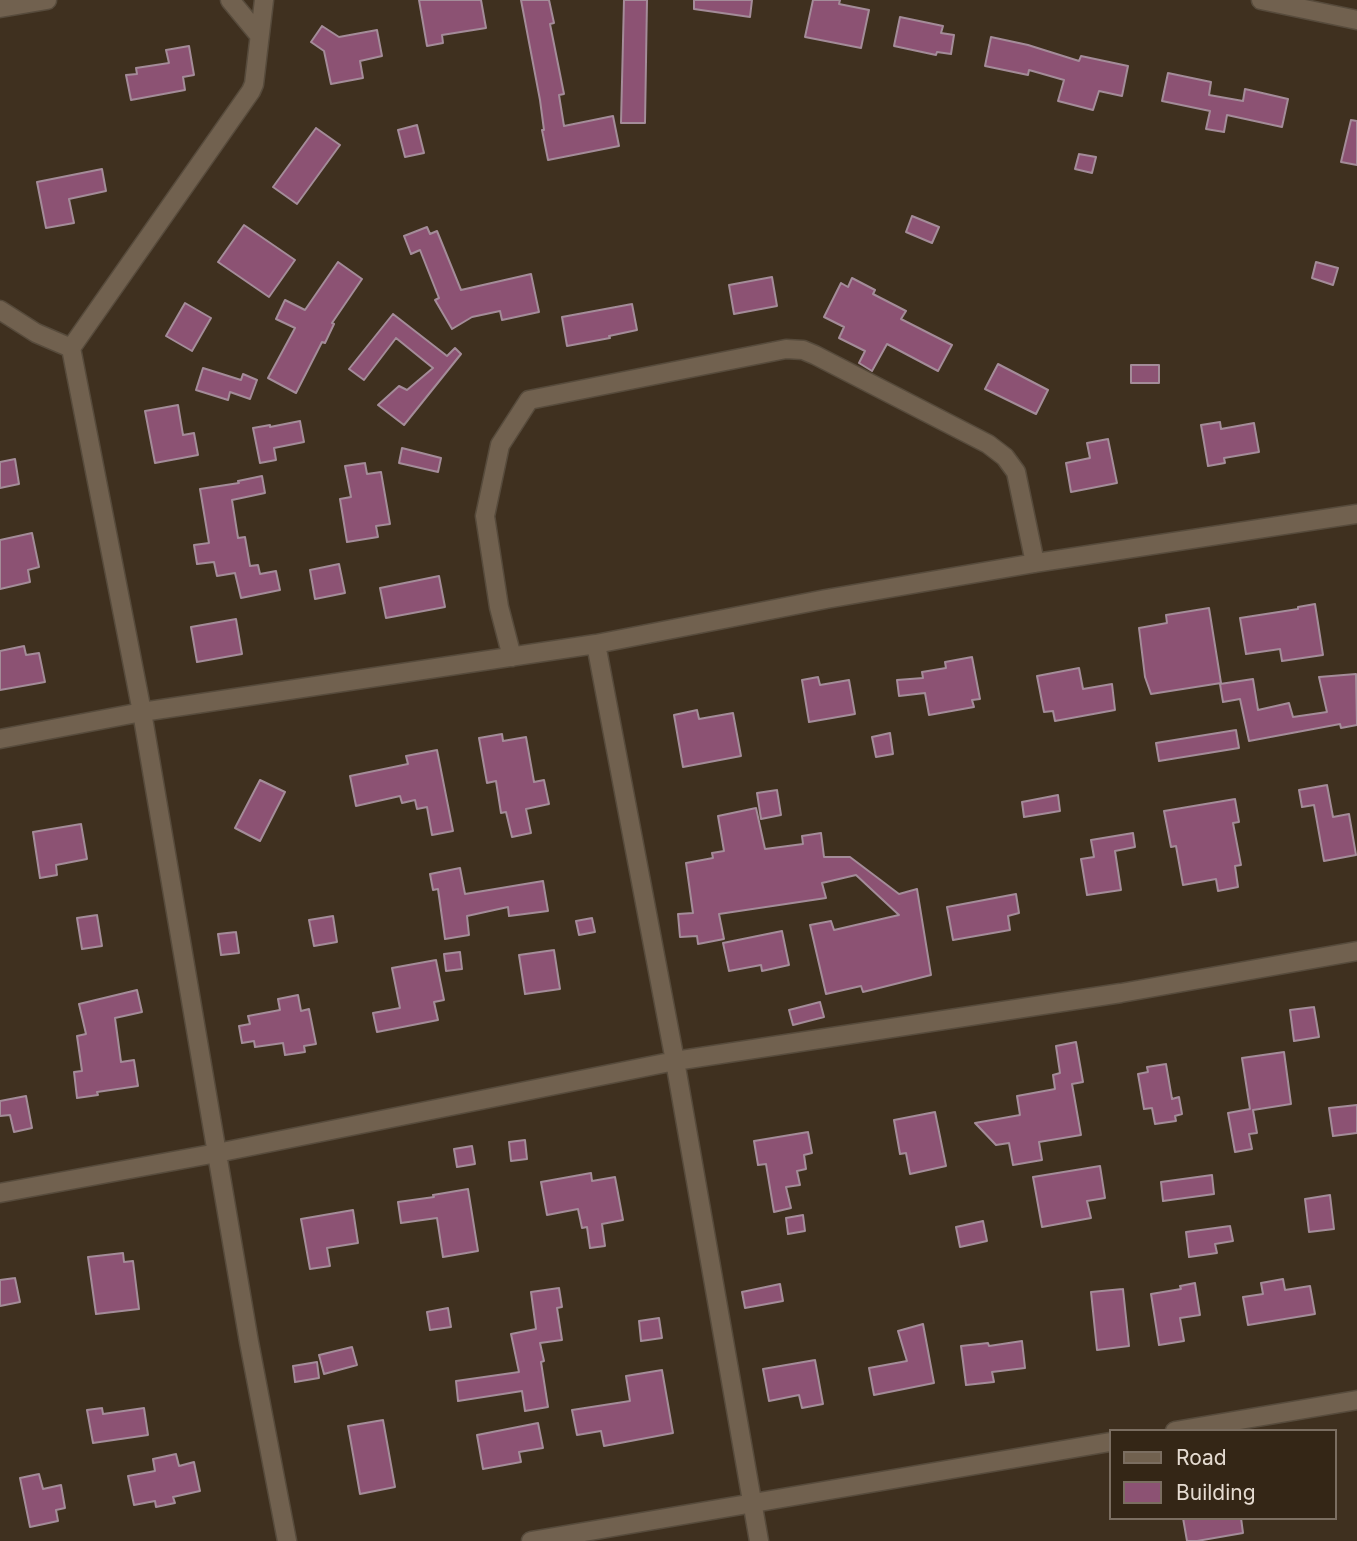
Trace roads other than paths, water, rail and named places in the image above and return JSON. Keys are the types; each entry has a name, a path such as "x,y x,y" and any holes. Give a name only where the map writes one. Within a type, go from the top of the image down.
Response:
{"street":[{"path":"0,8 47,0"},
{"path":"230,0 259,35"},
{"path":"264,0 251,91 71,348 142,712 249,1342 287,1541"},
{"path":"1261,0 1339,7 1357,20"},
{"path":"0,310 36,333 71,348"},
{"path":"512,657 499,607 485,516 500,445 529,400 786,349 803,350 815,355 988,444 1005,457 1016,472 1035,563"},
{"path":"0,739 142,712 596,644 827,598 1035,563 1357,514"},
{"path":"596,644 675,1062 759,1541"},
{"path":"0,1193 675,1062 1121,993 1357,951"},
{"path":"1186,1429 1357,1399"},
{"path":"531,1541 1108,1442"}]}
